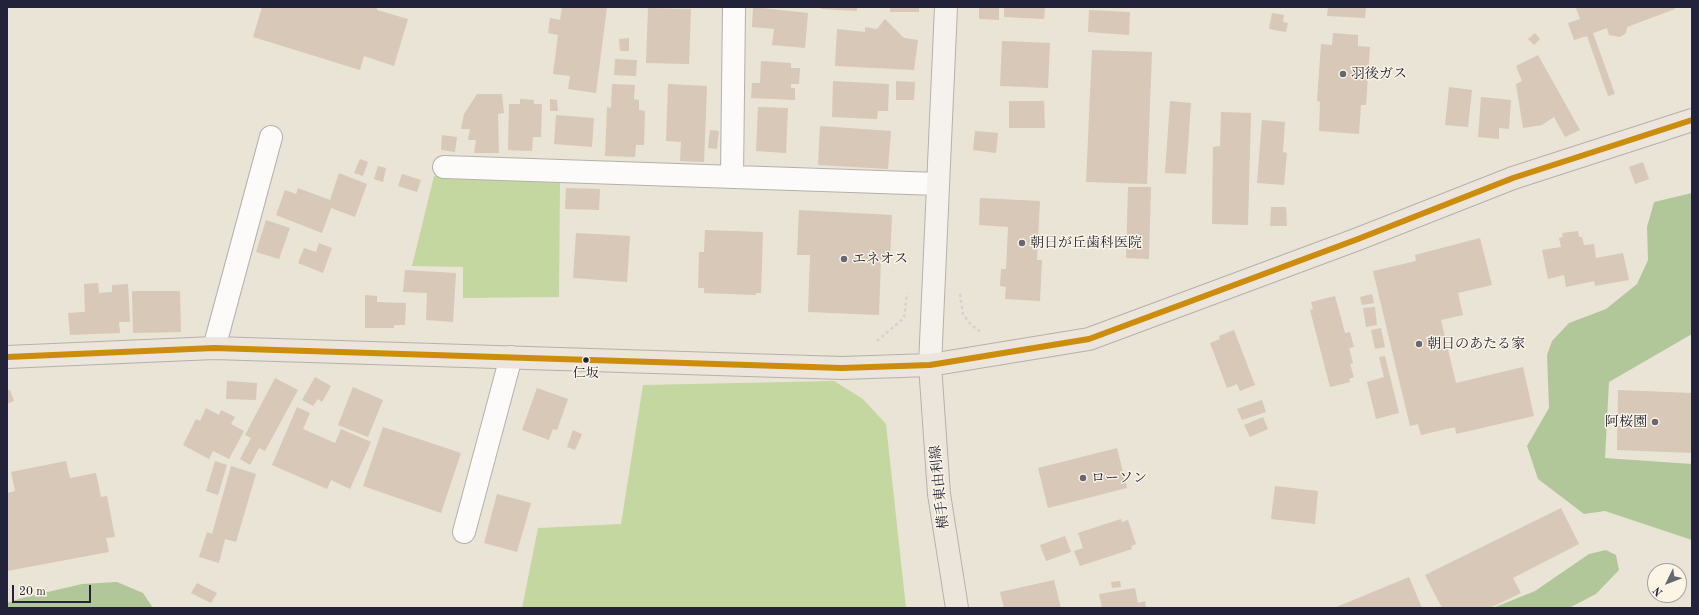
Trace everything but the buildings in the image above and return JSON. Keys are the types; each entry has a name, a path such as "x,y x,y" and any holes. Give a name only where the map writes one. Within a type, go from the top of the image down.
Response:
{"main road":[{"path":"7,356 214,348 842,368 930,365 1090,338 1351,242 1513,178 1692,120"},
{"name":"横手東由利線","path":"930,365 939,494 958,608"}],"street":[{"path":"732,176 734,7"},
{"path":"930,365 946,7"},
{"path":"214,348 271,137"},
{"path":"444,167 938,184"},
{"path":"464,532 511,357"}],"path":[{"path":"873,346 904,318 907,288"}],"green space":[{"path":"434,176 560,183 559,297 463,298 463,267 412,266"},
{"path":"1692,193 1692,334 1609,382 1605,458 1692,464 1692,540 1605,511 1584,514 1538,479 1527,446 1549,408 1547,355 1552,341 1569,323 1606,309 1637,284 1648,260 1647,227 1654,202"},
{"path":"834,381 863,399 886,424 906,608 522,608 538,528 621,524 643,385"},
{"path":"1606,550 1616,555 1619,570 1596,594 1569,608 1493,608 1535,591 1589,554"},
{"path":"117,582 143,593 153,608 7,608 7,603 22,598 82,584"}],"transit line":[{"path":"7,357 214,348 842,368 930,365 1089,339 1358,239 1513,178 1692,120"}],"place":[{"name":"羽後ガス","path":"1343,74"},
{"name":"朝日が丘歯科医院","path":"1022,243"},
{"name":"エネオス","path":"844,259"},
{"name":"朝日のあたる家","path":"1419,344"},
{"name":"仁坂","path":"586,360"},
{"name":"阿桜園","path":"1655,422"},
{"name":"ローソン","path":"1083,478"}]}
